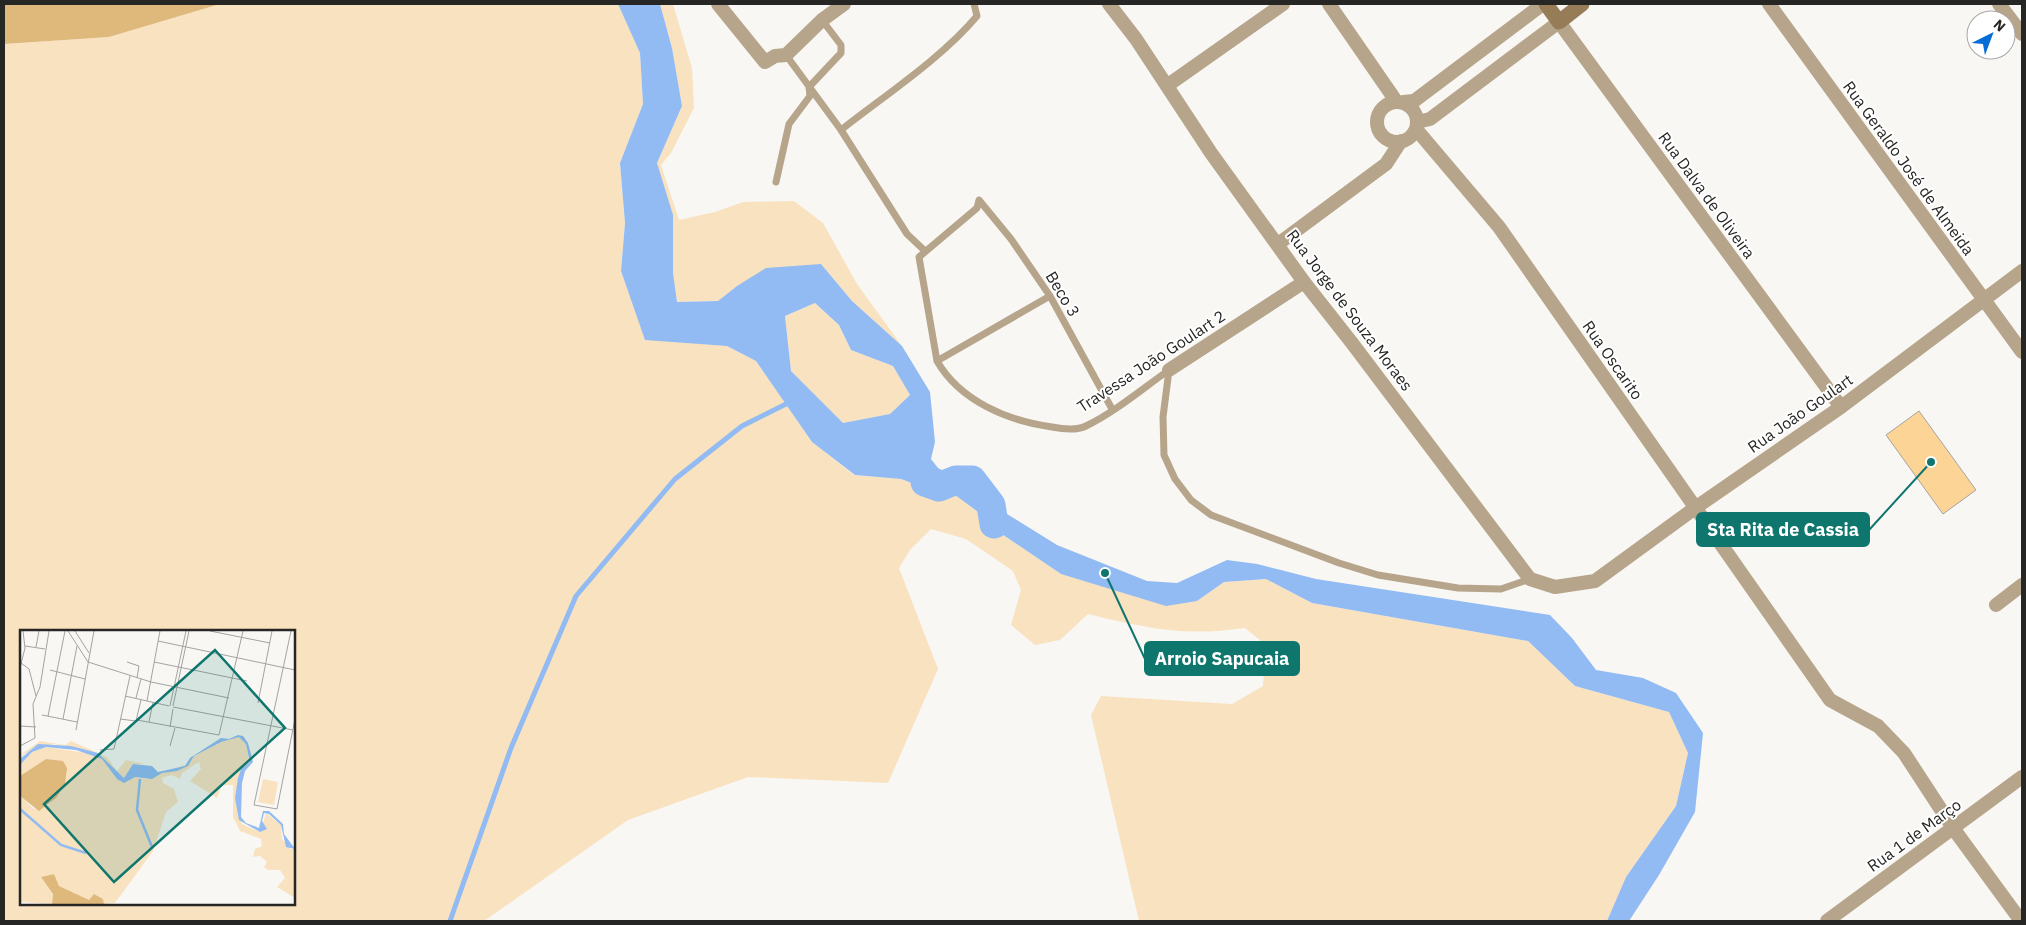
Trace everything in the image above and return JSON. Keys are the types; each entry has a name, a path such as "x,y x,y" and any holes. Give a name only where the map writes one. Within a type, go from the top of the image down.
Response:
{"street":[{"path":"718,4 765,62 775,56 786,55 822,20 844,4"},
{"name":"Rua Jorge de Souza Moraes","path":"1109,4 1168,85 1211,153 1304,282 1530,580"},
{"path":"1168,85 1283,4"},
{"path":"1330,4 1399,101 1414,110 1417,126"},
{"path":"1545,4 1414,101 1399,101 1384,106 1377,117 1377,124 1383,136 1388,140 1401,141 1408,139 1417,126 1430,119 1582,4"},
{"name":"Rua Dalva de Oliveira","path":"1545,4 1841,407"},
{"name":"Rua Geraldo José de Almeida","path":"1769,4 2022,352"},
{"path":"1999,4 2022,34"},
{"name":"Rua Oscarito","path":"1417,126 1499,227 1830,700 1878,726 1904,753 1953,828 2022,921"},
{"path":"1278,244 1386,164 1401,141"},
{"name":"Rua João Goulart","path":"1530,580 1555,587 1595,581 1695,508 1841,407 2022,271"},
{"name":"Travessa João Goulart 2","path":"1169,370 1304,282"},
{"path":"1996,605 2022,585"},
{"name":"Rua 1 de Março","path":"1827,921 2022,777"}],"lane":[{"path":"840,130 920,68 967,27 976,16 974,4"},
{"path":"776,182 789,124 810,96 809,87 841,53 841,45 822,20"},
{"path":"786,55 840,130 907,234 925,251 919,257 937,361 1050,296"},
{"name":"Beco 3","path":"925,251 977,208 979,200 1011,239 1050,296 1112,409"},
{"name":"Travessa João Goulart 2","path":"937,361 945,375 966,393 1006,417 1065,429 1085,427 1169,370"},
{"path":"1169,370 1164,417 1164,455 1175,479 1190,500 1212,515 1339,563 1378,575 1458,588 1501,589 1530,580"}],"shaded area":[{"path":"4,4 220,4 109,37 4,44"},
{"path":"220,4 618,4 640,53 643,104 620,163 625,223 621,271 645,339 727,346 756,361 812,442 854,475 901,479 928,489 955,495 981,514 996,530 1061,574 1197,601 1224,582 1266,579 1312,603 1528,641 1575,686 1669,712 1688,753 1676,806 1626,877 1607,921 1139,921 1091,715 1101,696 1232,704 1263,686 1266,645 1245,628 1203,632 1165,630 1088,614 1060,640 1035,645 1011,625 1021,590 1013,571 966,539 931,529 910,550 899,568 938,669 888,783 748,777 628,820 484,921 4,921 4,44 109,37"},
{"path":"660,4 673,4 692,68 694,108 671,153 661,165 679,220 715,212 743,202 794,201 823,223 857,284 902,346 852,301 821,264 737,286 718,301 677,302 657,163 682,106 672,48"},
{"path":"815,303 839,325 851,350 893,366 910,395 890,414 843,423 791,371 785,316"}],"water":[{"path":"618,4 660,4 672,48 682,106 657,163 673,215 673,273 677,302 718,301 737,286 766,268 821,264 852,301 902,346 930,392 935,442 931,459 938,468 993,497 1007,514 1057,545 1147,581 1177,583 1227,560 1257,564 1316,579 1550,615 1572,638 1596,670 1643,678 1676,693 1703,733 1695,812 1659,875 1629,921 1607,921 1626,877 1676,806 1688,753 1669,712 1575,686 1528,641 1312,603 1266,579 1224,582 1197,601 1166,606 1061,574 996,530 981,514 955,495 928,489 901,479 855,475 812,442 756,361 727,346 645,340 621,271 625,223 620,163 643,104 640,53","holes":["815,303 839,325 851,350 893,366 910,395 890,414 843,423 791,371 785,316"]}],"building":[{"path":"1919,411 1976,490 1943,514 1886,435"}],"waterway":[{"path":"450,921 511,748 576,596 675,479 742,426 790,402"},
{"path":"925,482 939,487 956,480 972,480 991,505 994,524"}],"place":[{"name":"Sta Rita de Cassia","path":"1931,462"},
{"name":"Arroio Sapucaia","path":"1105,573"}]}
